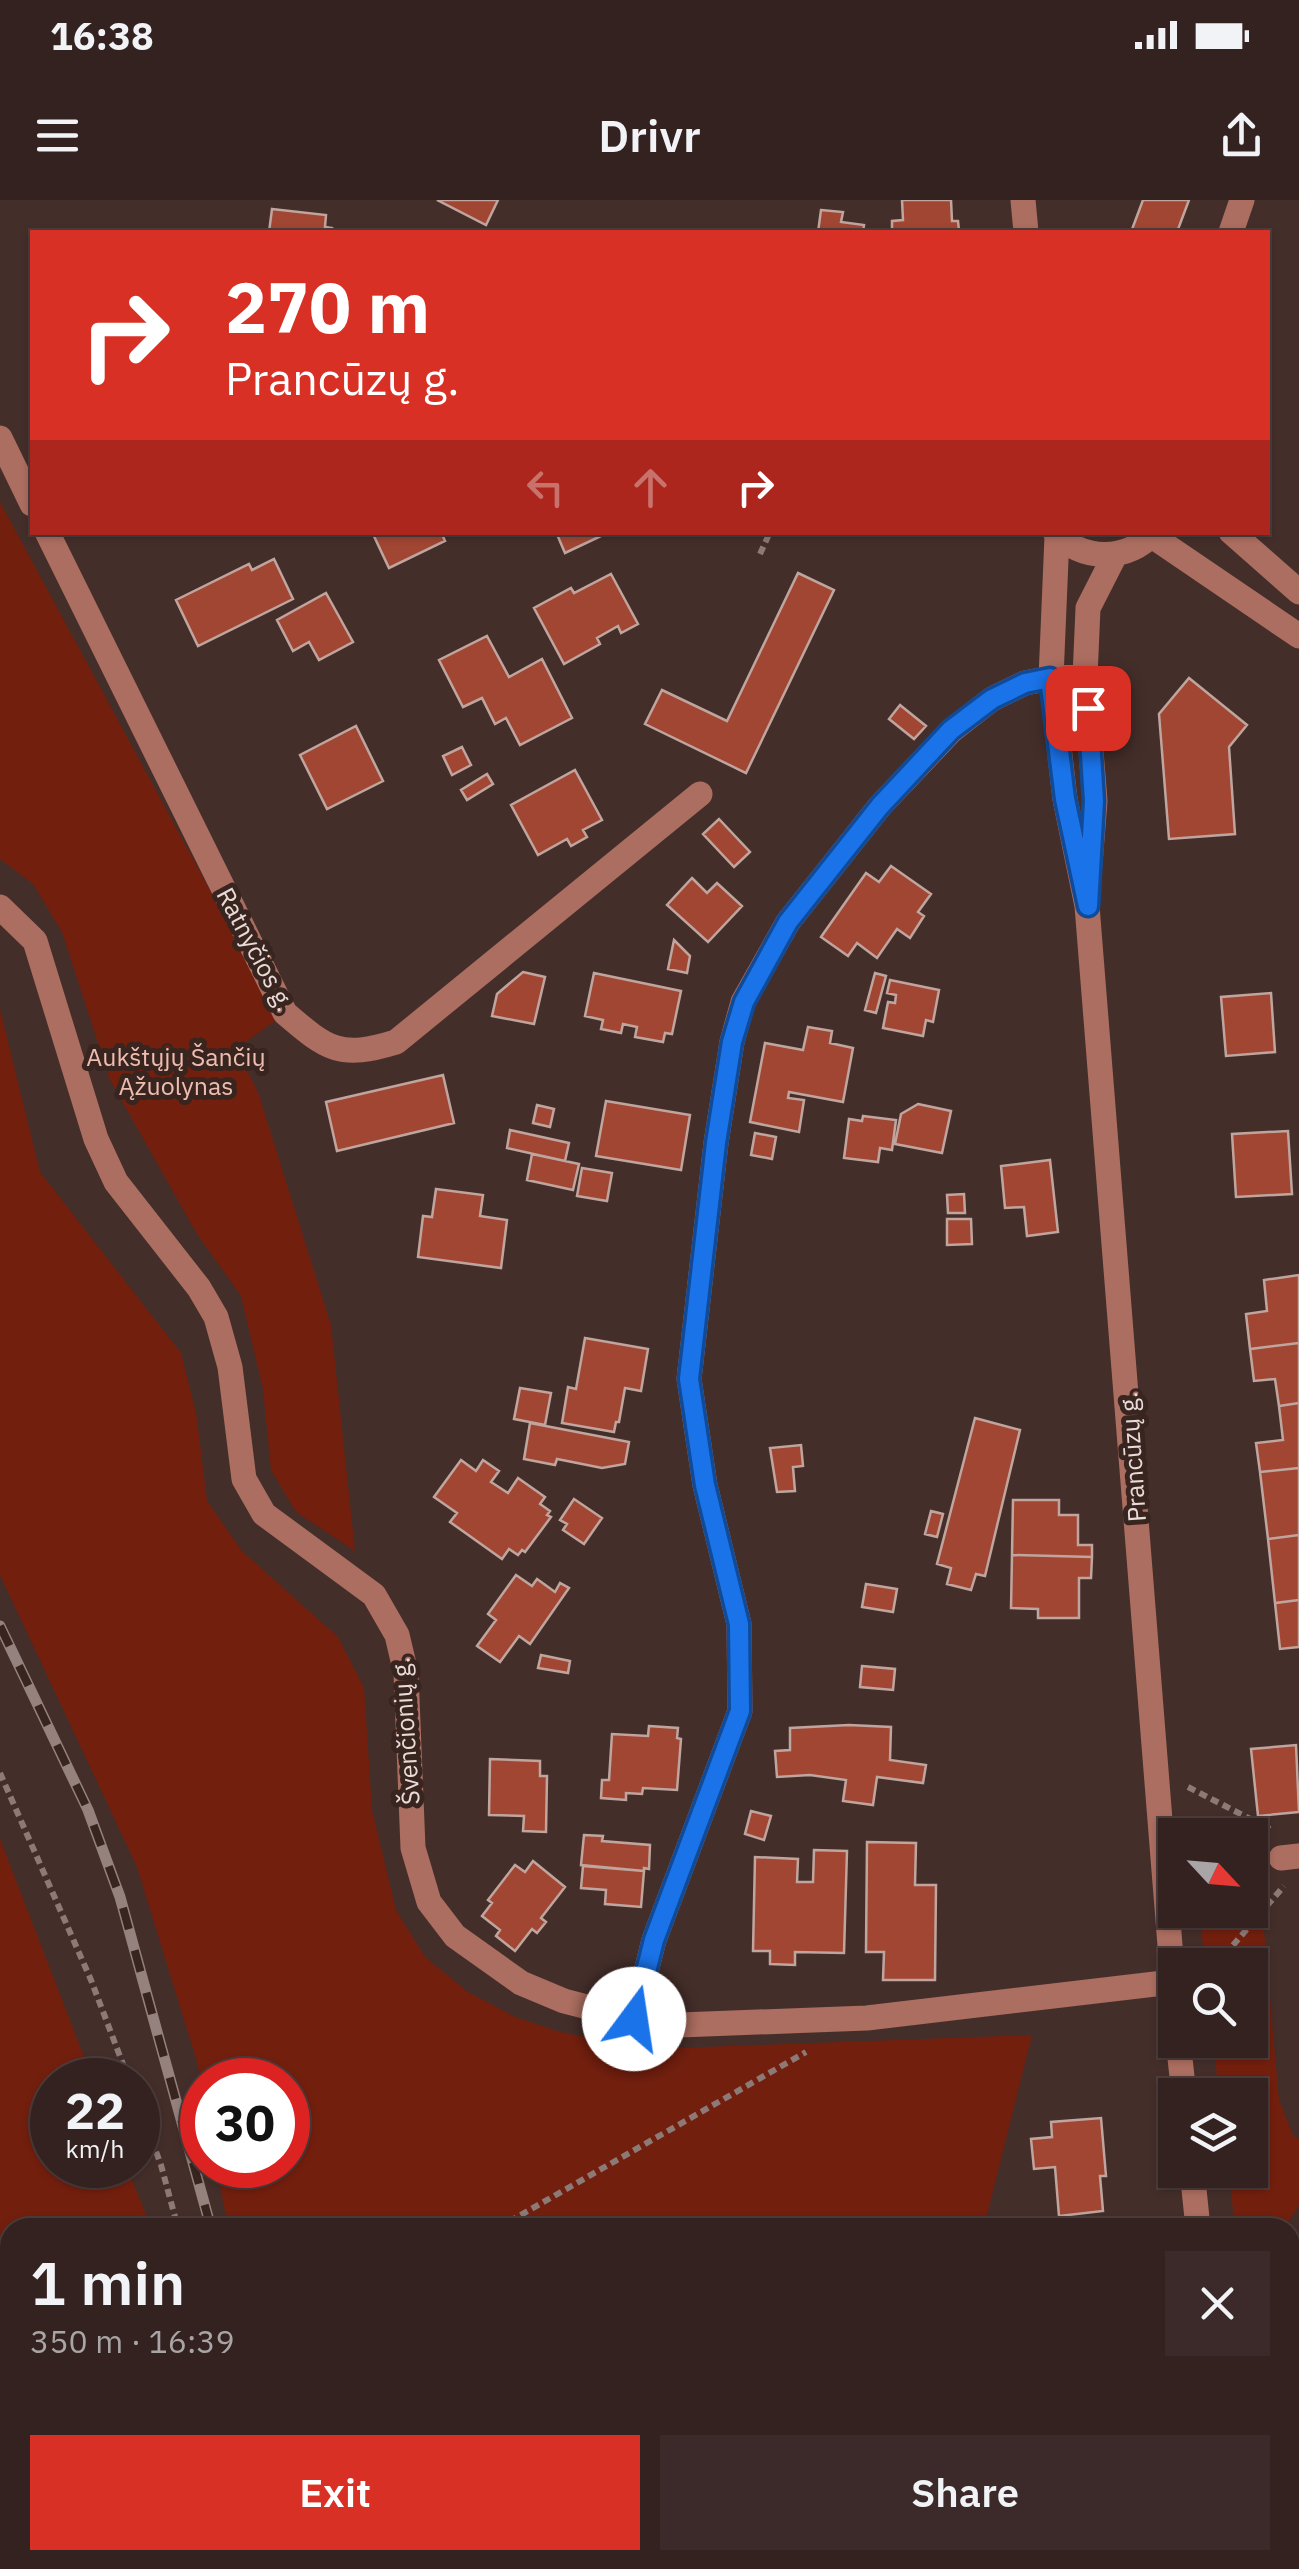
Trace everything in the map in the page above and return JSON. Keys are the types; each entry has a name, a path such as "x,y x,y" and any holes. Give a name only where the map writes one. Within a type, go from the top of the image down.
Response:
{"street":[{"path":"1023,200 1026,230"},
{"path":"1232,230 1242,200"},
{"path":"0,438 30,500"},
{"name":"Ratnyčios g.","path":"48,535 285,1013 322,1044 360,1052 396,1042 700,794"},
{"name":"Prancūzų g.","path":"1056,535 1050,678 1065,799 1088,906 1170,1948"},
{"path":"1057,535 1074,548 1115,555 1134,549 1152,535"},
{"path":"1154,535 1299,636"},
{"path":"1235,535 1299,592"},
{"name":"Prancūzų g.","path":"1088,906 1094,801 1085,677 1088,608 1115,555"},
{"path":"634,2019 654,1940 740,1711 739,1624 705,1485 689,1379 716,1143 732,1042 744,1002 788,922 880,806 951,730 992,699 1025,683 1085,677"},
{"name":"Švenčionių g.","path":"0,907 35,941 96,1139 116,1182 216,1317 230,1366 244,1479 264,1514 374,1595 397,1635 406,1673 413,1848 429,1902 455,1936 520,1982 564,2001 634,2019 697,2024 867,2018 1158,1996"},
{"path":"1194,2188 1197,2218"}],"path":[{"path":"760,554 769,535"},
{"path":"1156,1770 1280,1834 1290,1857 1284,1890 1231,1948"},
{"path":"0,1773 91,1980 121,2058"},
{"path":"516,2218 815,2047"},
{"path":"160,2162 175,2218"}],"green space":[{"name":"Aukštųjų Šančių Ąžuolynas","path":"0,502 279,1018 236,1049 258,1092 331,1325 355,1551 296,1512 271,1470 263,1389 241,1296 197,1234 110,1080 62,932 33,884 0,859"},
{"path":"0,1009 40,1172 181,1353 196,1413 207,1501 242,1551 338,1637 364,1688 372,1810 396,1910 425,1957 468,1992 515,2017 560,2032 651,2049 1032,2035 986,2218 226,2218 220,2188 310,2188 310,2058 196,2058 137,1867 0,1575"},
{"path":"0,1839 85,2058 30,2058 30,2188 135,2188 147,2218 0,2218"},
{"path":"1201,1928 1264,1928 1266,1948 1203,1948"},
{"path":"1268,1976 1279,2100 1294,2137 1299,2139 1299,2205 1291,2218 1234,2218 1230,2188 1268,2188 1268,2078 1217,2078 1215,2058 1268,2058"}],"building":[{"path":"437,200 498,200 486,225"},
{"path":"902,200 951,200 952,221 958,221 959,230 892,230 892,221 903,220"},
{"path":"1143,200 1189,200 1178,230 1132,230"},
{"path":"272,209 326,215 325,227 332,228 332,230 269,230"},
{"path":"821,210 843,212 841,222 864,225 863,230 818,230"},
{"path":"373,535 442,535 445,541 389,568"},
{"path":"557,535 601,535 601,536 565,553"},
{"path":"274,559 293,599 198,646 176,600 249,564 252,570"},
{"path":"798,573 834,590 746,773 645,724 662,690 727,721"},
{"path":"611,574 638,624 621,633 618,626 597,638 600,644 564,664 534,608 571,588 574,593"},
{"path":"326,593 353,642 319,660 309,642 293,651 277,620"},
{"path":"487,636 509,677 542,659 572,718 520,745 506,718 495,724 482,698 463,707 439,660"},
{"path":"1189,678 1247,725 1229,747 1235,834 1169,839 1159,714"},
{"path":"900,705 926,726 914,739 889,719"},
{"path":"356,726 383,781 327,809 300,755"},
{"path":"462,747 471,765 452,775 443,756"},
{"path":"575,770 602,820 583,830 587,837 571,846 567,839 538,855 511,805"},
{"path":"487,774 493,784 467,800 461,790"},
{"path":"719,819 750,852 734,867 703,834"},
{"path":"891,866 931,894 918,912 924,916 910,938 897,929 877,958 857,943 848,956 821,937 866,873 879,882"},
{"path":"692,878 707,893 717,883 742,906 708,942 667,905"},
{"path":"674,940 690,956 687,973 668,969"},
{"path":"523,972 545,977 534,1024 492,1016 497,994"},
{"path":"594,973 681,991 672,1034 665,1033 663,1042 635,1037 637,1027 623,1024 621,1033 601,1029 603,1020 585,1016"},
{"path":"875,973 886,976 876,1013 865,1010"},
{"path":"890,980 939,990 933,1022 926,1020 923,1036 883,1028 888,1002 895,1003 896,995 887,993"},
{"path":"1271,993 1275,1052 1226,1056 1221,997"},
{"path":"808,1027 832,1031 830,1043 853,1048 843,1102 789,1092 788,1098 804,1100 799,1132 750,1122 765,1043 803,1050"},
{"path":"443,1075 454,1123 337,1151 326,1102"},
{"path":"606,1101 690,1115 681,1170 596,1156"},
{"path":"918,1104 951,1111 942,1153 895,1144 901,1114"},
{"path":"537,1105 554,1109 550,1127 533,1123"},
{"path":"863,1116 896,1120 892,1150 880,1148 878,1162 844,1158 849,1119 862,1121"},
{"path":"510,1130 569,1143 565,1161 507,1148"},
{"path":"1288,1131 1292,1194 1236,1197 1232,1134"},
{"path":"755,1133 776,1137 772,1159 751,1155"},
{"path":"532,1154 579,1164 573,1190 527,1180"},
{"path":"1050,1160 1058,1232 1027,1236 1024,1207 1005,1208 1001,1166"},
{"path":"582,1168 612,1173 607,1201 577,1196"},
{"path":"436,1189 483,1195 480,1216 507,1220 501,1268 418,1257 423,1216 432,1217"},
{"path":"964,1194 965,1213 948,1213 947,1195"},
{"path":"947,1219 971,1219 972,1244 947,1245"},
{"path":"1299,1275 1299,1343 1250,1349 1246,1314 1267,1311 1264,1280"},
{"path":"585,1338 648,1349 641,1391 625,1388 614,1432 562,1423 568,1387 576,1389"},
{"path":"1299,1343 1299,1403 1279,1406 1275,1379 1254,1381 1250,1349"},
{"path":"520,1388 551,1393 545,1425 514,1419"},
{"path":"1299,1403 1299,1468 1260,1472 1256,1443 1283,1440 1279,1406"},
{"path":"975,1418 1020,1430 985,1576 976,1574 971,1590 947,1584 951,1568 937,1564"},
{"path":"530,1423 629,1442 625,1464 602,1468 557,1459 555,1465 524,1459"},
{"path":"801,1445 803,1466 793,1467 795,1491 777,1492 770,1448"},
{"path":"461,1460 476,1471 483,1460 499,1471 491,1482 508,1493 518,1478 545,1497 540,1504 550,1511 547,1515 551,1517 525,1552 522,1550 518,1555 509,1549 502,1559 450,1522 457,1513 434,1497"},
{"path":"1299,1468 1299,1535 1268,1539 1260,1472"},
{"path":"574,1499 602,1518 584,1544 563,1530 567,1524 560,1520"},
{"path":"1013,1500 1059,1500 1059,1515 1078,1515 1078,1545 1092,1545 1092,1557 1012,1555"},
{"path":"931,1511 943,1514 937,1537 925,1534"},
{"path":"1299,1535 1299,1600 1275,1603 1268,1539"},
{"path":"1012,1555 1092,1557 1091,1578 1079,1578 1079,1618 1038,1618 1038,1609 1011,1608"},
{"path":"516,1575 532,1586 537,1579 555,1592 560,1583 569,1588 530,1644 519,1636 500,1662 477,1646 496,1620 488,1614"},
{"path":"866,1584 897,1589 893,1612 862,1607"},
{"path":"1299,1600 1299,1647 1280,1649 1275,1603"},
{"path":"541,1655 570,1661 568,1673 538,1668"},
{"path":"862,1666 895,1669 893,1690 860,1687"},
{"path":"649,1726 678,1728 677,1738 681,1739 677,1790 643,1788 642,1794 626,1793 626,1800 601,1798 602,1780 609,1780 612,1734 648,1736"},
{"path":"891,1727 890,1760 926,1765 923,1783 877,1777 873,1805 843,1801 846,1780 810,1775 777,1777 775,1751 790,1750 790,1728"},
{"path":"1296,1745 1299,1812 1258,1816 1251,1749"},
{"path":"490,1759 540,1761 540,1776 547,1776 546,1832 523,1831 524,1816 489,1815"},
{"path":"751,1811 771,1816 764,1840 745,1834"},
{"path":"584,1835 603,1836 602,1841 650,1845 649,1869 581,1865"},
{"path":"867,1842 916,1843 915,1885 936,1885 935,1980 883,1980 884,1952 866,1952"},
{"path":"814,1850 847,1851 844,1953 795,1952 795,1965 770,1964 770,1951 753,1951 755,1857 798,1859 797,1882 813,1882"},
{"path":"533,1861 565,1887 541,1918 546,1922 537,1933 532,1929 515,1951 496,1936 500,1930 482,1916 492,1903 488,1900 515,1865 525,1872"},
{"path":"583,1866 644,1871 641,1907 605,1904 606,1890 581,1888"},
{"path":"1101,2118 1106,2176 1100,2176 1103,2211 1059,2216 1055,2167 1034,2169 1031,2139 1052,2137 1051,2122"}],"railway":[{"path":"0,1626 88,1810 120,1897 208,2218"}],"route":[{"path":"634,2019 654,1940 740,1711 739,1624 705,1485 689,1379 716,1143 732,1042 744,1002 788,922 880,806 951,730 992,699 1025,683 1050,678 1065,799 1088,906 1094,801 1088,708"}]}
